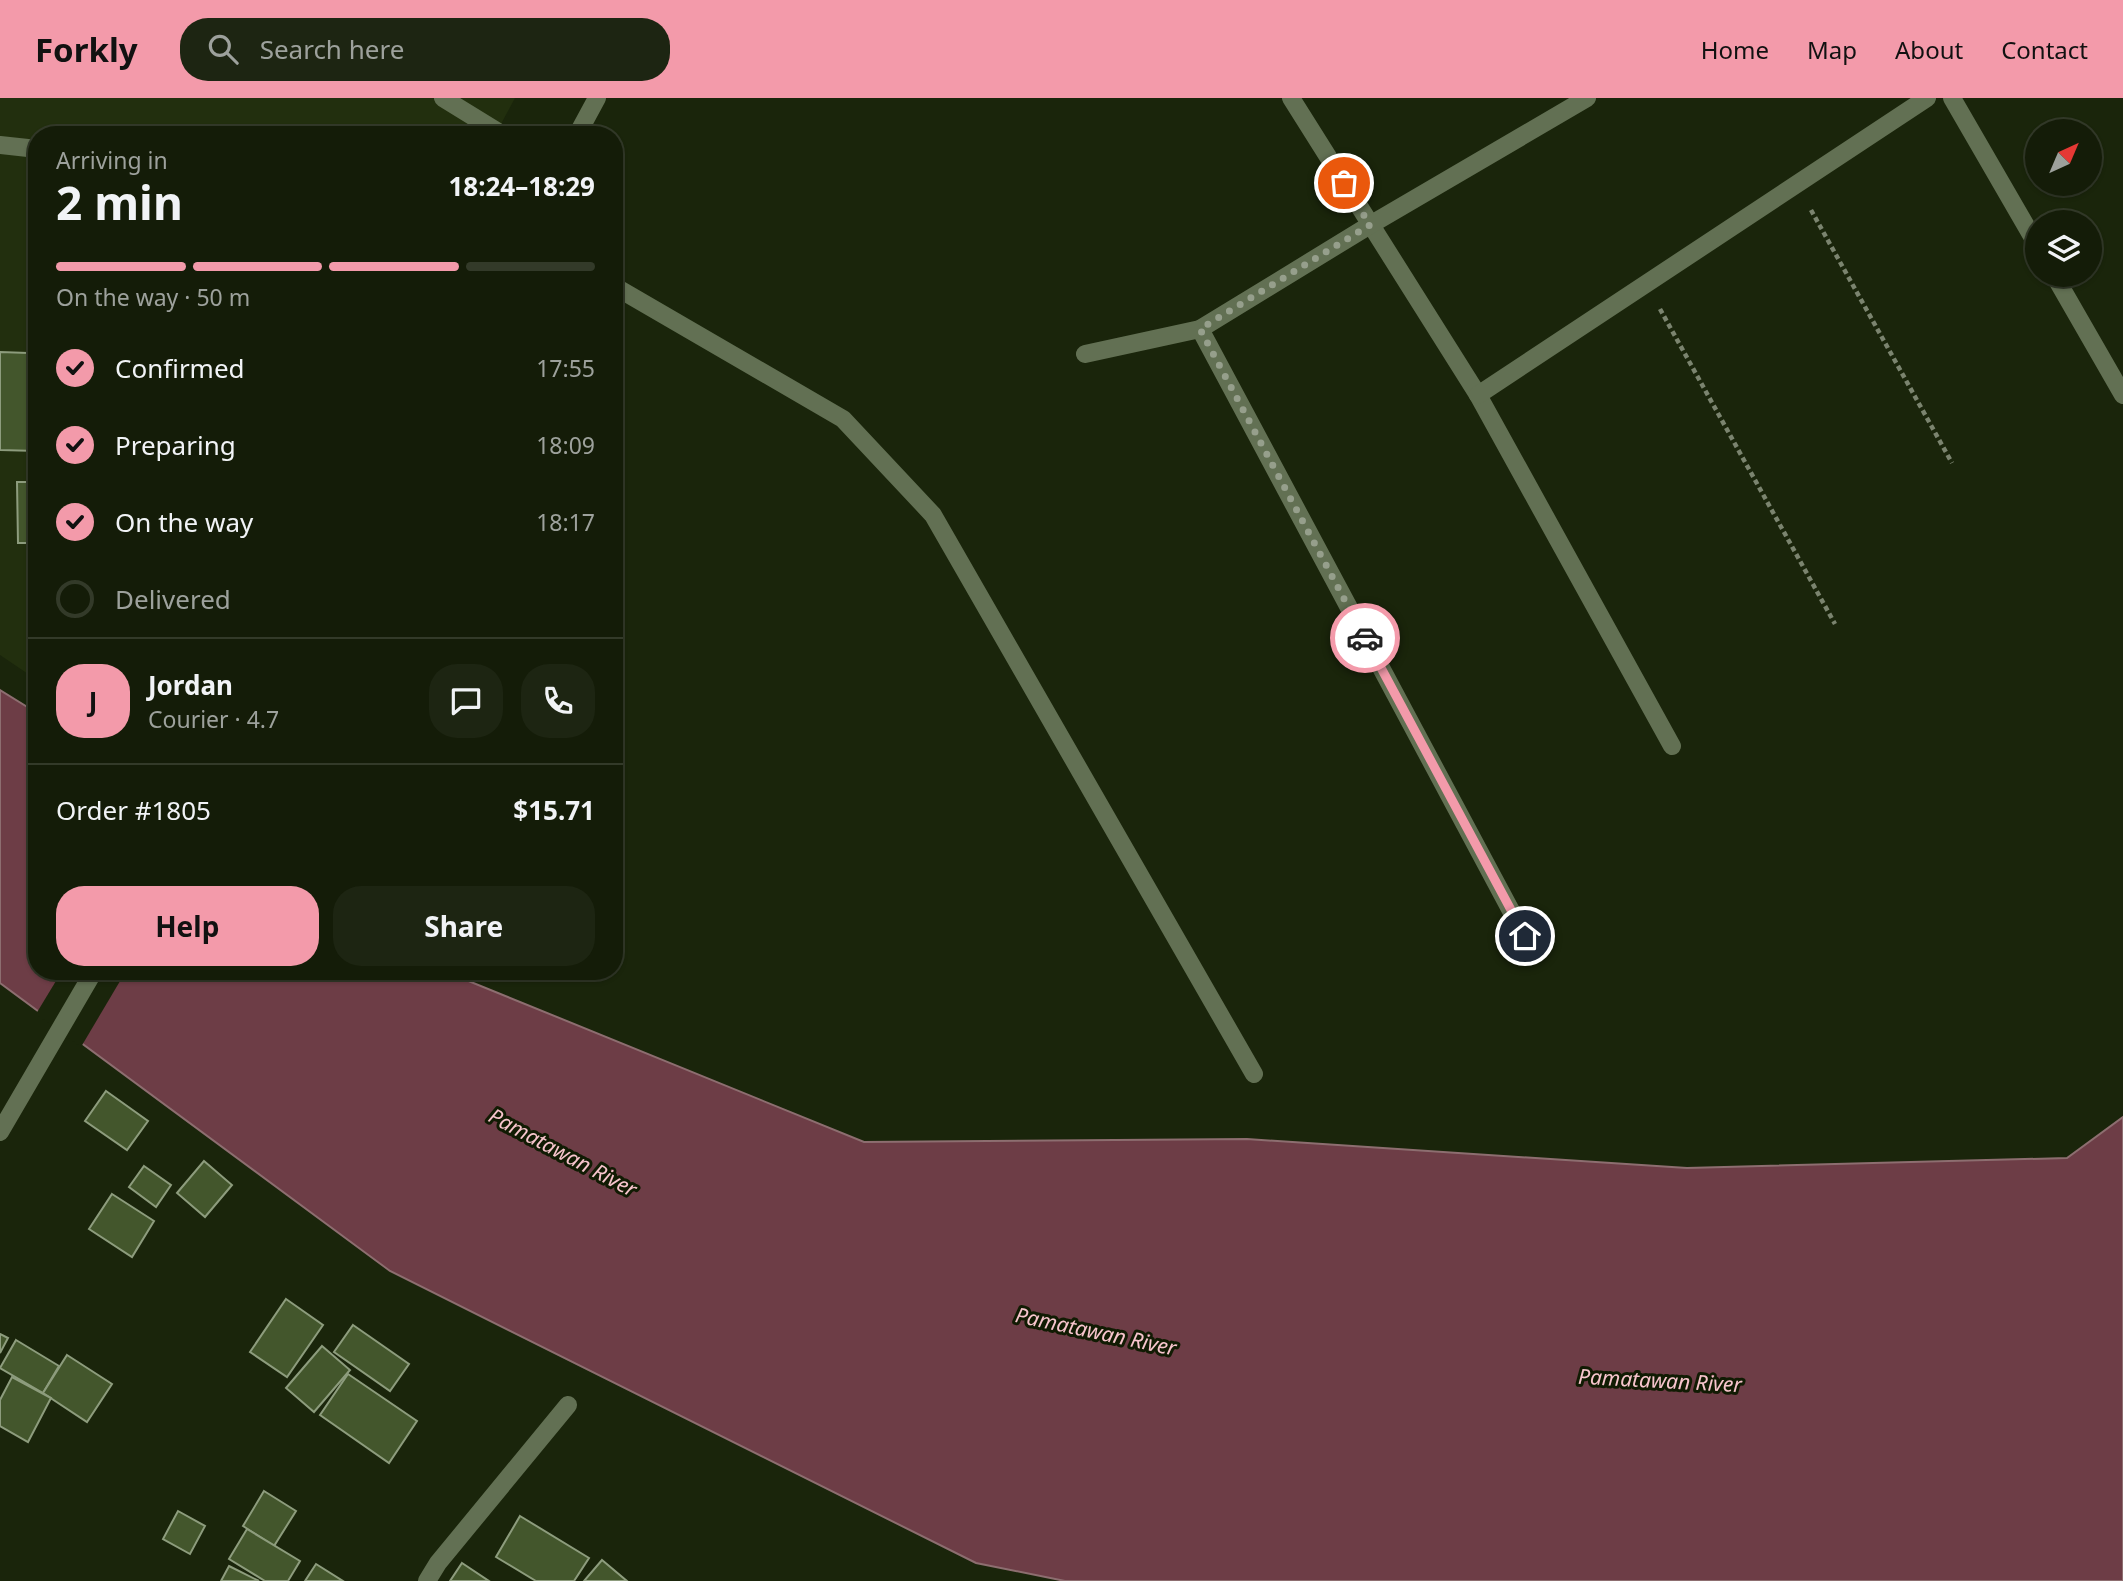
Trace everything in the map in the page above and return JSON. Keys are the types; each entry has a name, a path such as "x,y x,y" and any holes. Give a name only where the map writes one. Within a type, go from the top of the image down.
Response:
{"street":[{"path":"443,98 488,126"},
{"path":"582,126 597,98"},
{"path":"1291,98 1478,394 1672,746"},
{"path":"1085,354 1200,329 1370,225 1587,98"},
{"path":"1478,394 1927,98"},
{"path":"1952,98 2025,224"},
{"path":"0,145 28,148"},
{"path":"2061,287 2123,395"},
{"path":"623,291 843,419 933,515 1254,1074"},
{"path":"1200,329 1525,936"},
{"path":"0,1132 89,980"},
{"path":"427,1581 438,1563 568,1405"}],"path":[{"path":"1797,185 1952,463"},
{"path":"1646,284 1835,624"}],"shaded area":[{"path":"0,98 515,98 500,126 28,126 28,674 0,655"}],"water":[{"name":"Pamatawan River","path":"0,690 28,707 28,980 466,980 864,1142 1247,1139 1687,1168 2067,1158 2123,1117 2123,1581 1065,1581 976,1563 390,1271 0,983"}],"pier":[{"path":"57,980 121,980 81,1047 36,1014"}],"building":[{"path":"0,352 28,353 28,451 0,450"},
{"path":"17,482 28,482 28,543 18,543"},
{"path":"106,1091 148,1121 127,1150 85,1121"},
{"path":"204,1161 232,1185 205,1217 177,1193"},
{"path":"144,1166 171,1185 156,1207 129,1187"},
{"path":"112,1194 154,1221 132,1257 89,1229"},
{"path":"286,1299 323,1325 287,1377 250,1352"},
{"path":"353,1325 409,1364 390,1391 334,1352"},
{"path":"0,1334 8,1338 0,1353"},
{"path":"16,1340 59,1366 43,1393 0,1368"},
{"path":"322,1346 350,1370 314,1412 286,1388"},
{"path":"67,1355 112,1384 87,1422 43,1393"},
{"path":"348,1374 417,1421 389,1463 320,1415"},
{"path":"12,1377 51,1398 28,1442 0,1426 0,1400"},
{"path":"264,1491 296,1511 274,1546 243,1526"},
{"path":"178,1511 205,1526 190,1554 163,1539"},
{"path":"520,1516 589,1558 574,1581 536,1581 496,1557"},
{"path":"247,1529 300,1561 288,1581 265,1581 229,1559"},
{"path":"602,1560 627,1581 584,1581"},
{"path":"462,1563 489,1581 450,1581"},
{"path":"316,1564 343,1581 305,1581"},
{"path":"229,1566 259,1581 221,1581"}],"way so far":[{"path":"1344,183 1370,225 1200,329 1365,638"}],"route":[{"path":"1365,638 1525,936"}]}
